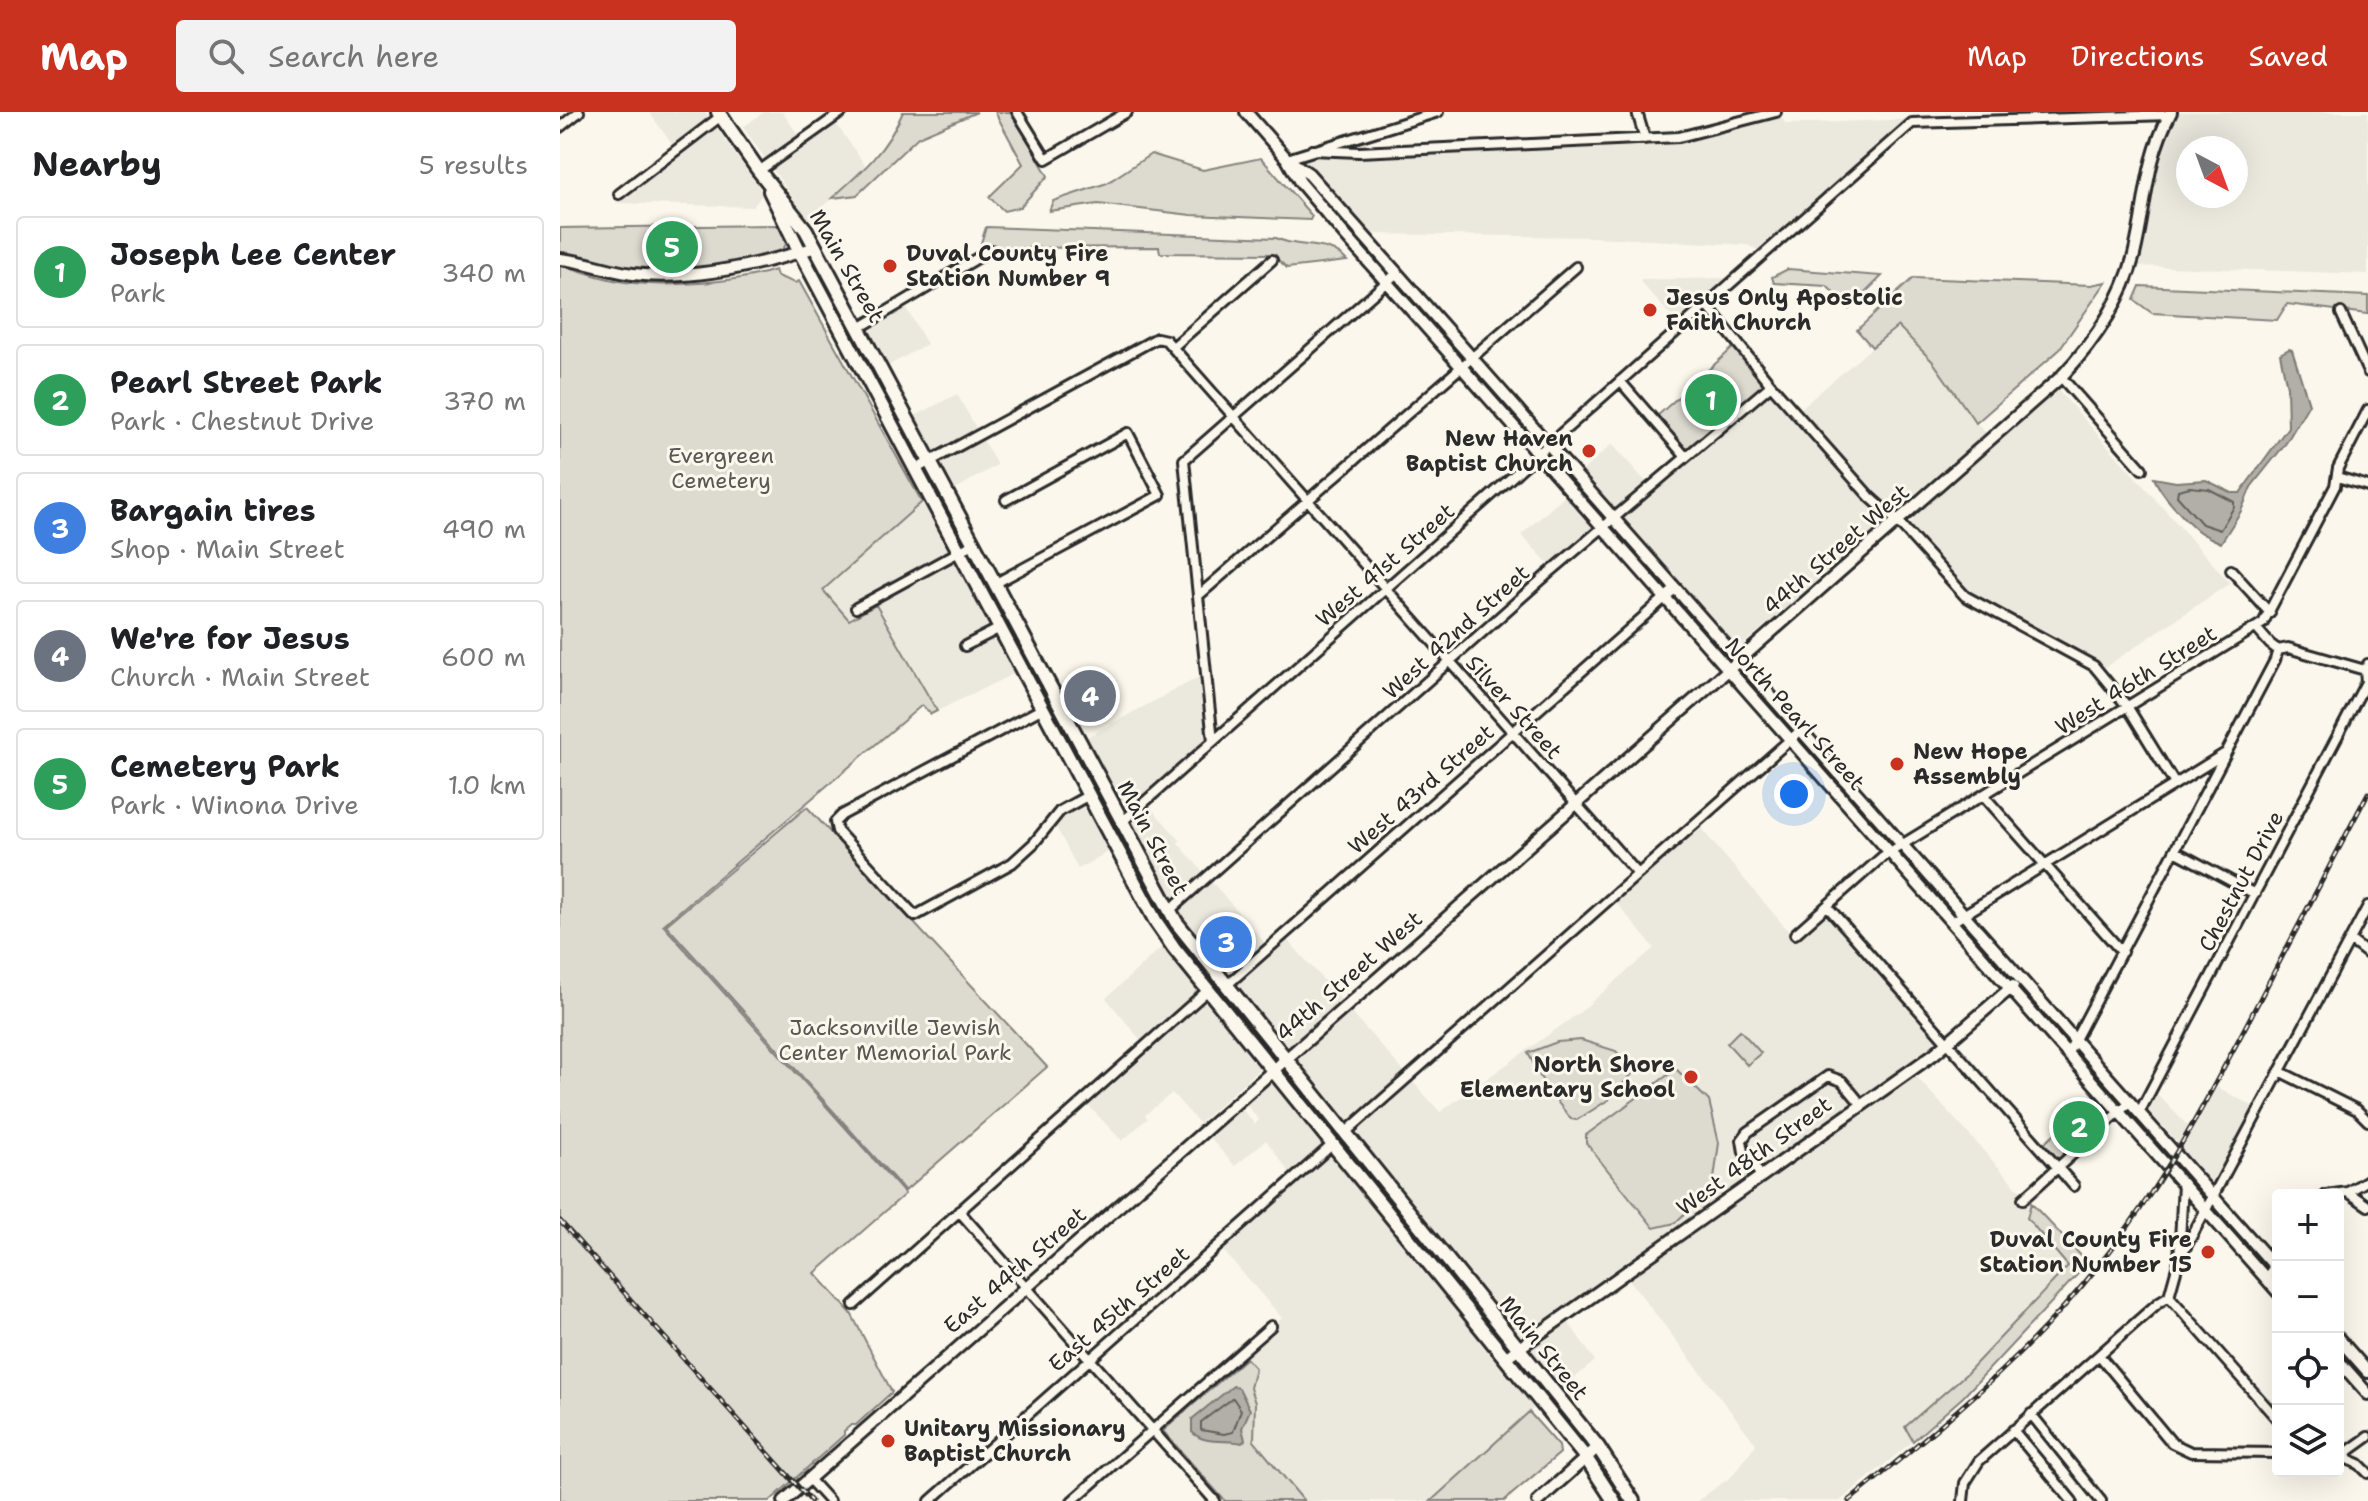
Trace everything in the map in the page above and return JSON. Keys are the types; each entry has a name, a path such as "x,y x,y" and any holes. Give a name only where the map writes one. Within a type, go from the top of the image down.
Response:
{"main road":[{"name":"Main Street","path":"720,114 759,171 789,205 816,247 1122,822 1188,938 1598,1447 1633,1501"},
{"name":"Main Street","path":"759,171 1156,922 1586,1458 1614,1501"},
{"path":"1054,728 1081,764 1110,815 1122,822"}],"street":[{"path":"560,127 579,112"},
{"path":"759,171 842,112"},
{"path":"1017,112 1043,157 1050,159 1127,112"},
{"name":"North Pearl Street","path":"1246,112 1287,159 1300,182 1461,367 2272,1285"},
{"path":"1287,159 1438,112"},
{"path":"1637,112 1645,139"},
{"path":"1312,150 1359,152 1645,139 1693,135 1776,112"},
{"path":"1908,112 1912,123 2170,114"},
{"path":"619,194 720,114"},
{"name":"44th Street West","path":"1273,1069 2061,377 2093,338 2121,290 2136,246 2153,150 2170,114"},
{"name":"West 41st Street","path":"1122,822 1912,123"},
{"name":"North Pearl Street","path":"1287,159 1309,174 2272,1261"},
{"path":"560,259 619,272 658,276 745,268 816,247"},
{"path":"859,328 991,250"},
{"path":"916,469 1157,338 1166,340 1173,347 1272,260"},
{"path":"1198,596 1576,267"},
{"path":"1213,741 1184,460 1397,273"},
{"path":"1706,304 1771,385 1870,497 1898,522 1972,602 2094,666 2127,706 2175,784"},
{"path":"2341,313 2368,372"},
{"name":"Silver Street","path":"1173,347 1638,874"},
{"path":"2061,377 2142,469"},
{"path":"1620,381 1685,456"},
{"name":"West 42nd Street","path":"1170,910 1603,527 1771,385"},
{"name":"West 46th Street","path":"1795,934 1882,857 2256,628 2270,613 2335,486 2338,468 2368,410"},
{"path":"996,583 1160,495 1128,433 1006,500"},
{"path":"2337,477 2368,486"},
{"path":"856,608 975,543"},
{"path":"2231,570 2270,613"},
{"name":"West 43rd Street","path":"1227,985 1676,588"},
{"path":"965,646 1000,628"},
{"path":"2256,628 2278,650"},
{"path":"2278,650 2288,648 2367,667"},
{"path":"2068,1053 2278,650"},
{"name":"Chestnut Drive","path":"2139,1113 2366,682 2367,667"},
{"path":"1043,708 842,815 835,822 837,831 915,916 1012,863 1034,843 1060,811 1089,795"},
{"path":"1345,1133 1801,730"},
{"path":"1952,922 2227,753"},
{"path":"1984,796 2122,952"},
{"path":"2175,851 2255,894"},
{"path":"1827,906 2074,1186"},
{"path":"2179,1260 2368,906"},
{"path":"2350,940 2368,954"},
{"name":"West 48th Street","path":"1505,1358 1949,1043 2021,980"},
{"path":"854,1305 1208,990"},
{"name":"East 44th Street","path":"784,1501 1273,1069"},
{"path":"2281,1072 2357,1110 2368,1121"},
{"path":"1761,1176 1744,1152 1742,1140 1748,1132 1828,1076 1842,1081 1861,1104"},
{"path":"2023,1199 2130,1102"},
{"path":"2357,1110 2368,1106"},
{"name":"East 45th Street","path":"930,1501 1333,1144"},
{"path":"2344,1193 2368,1180"},
{"path":"1963,1501 1965,1483 1979,1461 2169,1296 2179,1260 2183,1183"},
{"path":"2348,1192 2368,1206"},
{"path":"959,1211 1214,1501"},
{"path":"2266,1278 2272,1271"},
{"path":"2169,1296 2272,1413"},
{"path":"1072,1501 1271,1326"},
{"path":"2344,1345 2368,1372"},
{"path":"2099,1355 2172,1443 2182,1449 2191,1452 2272,1453"},
{"path":"2344,1367 2368,1394"},
{"path":"2031,1414 2101,1501"},
{"path":"2013,1430 2072,1501"},
{"path":"2344,1453 2368,1437"},
{"path":"1538,1501 1598,1447"},
{"path":"2344,1457 2368,1473"},
{"path":"809,1479 829,1501"}],"shaded area":[{"path":"649,112 705,112 763,193 753,207 616,203 679,154"},
{"path":"764,112 782,112 805,144 835,122 867,168 808,219 743,127"},
{"path":"2178,112 2368,112 2368,274 2136,266 2154,163"},
{"path":"1780,115 1786,124 1913,119 1914,130 1772,256 1747,245 1595,237 1368,234 1298,158 1686,141"},
{"path":"1726,278 1676,322 1639,280"},
{"path":"905,306 927,344 888,366 867,329"},
{"path":"1898,325 1933,362 1988,435 1888,523 1743,644 1735,647 1580,473 1612,444 1646,482 1674,457 1688,451 1766,383 1793,415"},
{"path":"2057,389 2230,583 2104,668 1976,600 1910,525 1915,516"},
{"path":"957,394 997,465 954,490 915,416"},
{"path":"1567,494 1597,527 1552,567 1521,535"},
{"path":"926,500 1017,672 937,711 876,605 849,620 823,590"},
{"path":"1203,675 1209,753 1150,807 1271,950 1286,938 1343,1002 1291,1046 1282,1043 1180,916 1085,738"},
{"path":"1087,804 1111,850 1078,869 1053,821"},
{"name":"North Shore Elementary School","path":"1699,826 1790,933 1821,906 1942,1043 1529,1335 1517,1335 1324,1096 1299,1064 1299,1057 1349,1010 1440,1112 1579,1013 1654,948 1615,901"},
{"path":"1164,945 1259,1062 1259,1069 1199,1123 1172,1093 1145,1115 1148,1118 1122,1141 1087,1104 1148,1049 1106,998"},
{"path":"1913,1073 2031,1203 2028,1218 2068,1265 1966,1374 1905,1427 1913,1441 1840,1501 1697,1501 1731,1477 1756,1444 1627,1277"},
{"path":"1269,1083 1277,1085 1536,1406 1431,1501 1304,1501 1253,1441 1255,1403 1250,1388 1255,1368 1243,1354 1282,1318 1221,1248 1296,1181 1266,1140 1235,1166 1208,1136 1240,1107 1255,1124 1259,1120 1245,1103"},
{"path":"2217,1087 2256,1108 2214,1185 2182,1149"},
{"path":"2156,1093 2189,1127 2179,1144 2147,1109"},
{"path":"1567,1320 1595,1361 1560,1390 1533,1356 1532,1349"}],"green space":[{"path":"903,112 977,112 918,137 857,195 832,198 881,149"},
{"path":"995,112 1012,112 1048,176 1020,207 1004,211 989,197 1023,164"},
{"path":"1151,154 1203,170 1261,158 1312,216 1310,220 1191,215 1098,204 1049,211 1053,201 1107,183"},
{"path":"780,225 786,245 779,253 747,264 638,271 560,256 560,228"},
{"path":"986,227 1276,238 1323,247 1347,261 1287,268 1272,254 1160,253 1159,247 1002,248 981,243"},
{"name":"Evergreen Cemetery","path":"560,266 631,283 717,281 775,270 777,276 795,283 799,281 922,502 823,590 849,620 876,605 937,711 931,714 922,705 663,925 905,1194 815,1273 851,1313 892,1392 856,1425 844,1431 844,1435 770,1501 560,1501"},
{"path":"1788,269 1882,276 1849,309 1827,286 1774,283 1772,277"},
{"path":"1913,278 2091,285 2106,282 2058,351 1976,423 1933,362 1898,326 1872,347 1857,330"},
{"path":"2140,286 2368,296 2368,314 2287,304 2277,320 2152,313 2134,300"},
{"path":"1735,346 1766,383 1688,451 1656,417"},
{"name":"Jacksonville Jewish Center Memorial Park","path":"807,807 1047,1067 905,1191 666,925"},
{"path":"1740,1030 1761,1053 1747,1065 1727,1043"},
{"path":"1581,1040 1616,1051 1634,1072 1608,1100 1577,1120 1571,1119 1545,1086 1528,1053 1557,1042"},
{"path":"1676,1069 1709,1101 1719,1143 1713,1186 1675,1223 1654,1228 1586,1143 1586,1135"},
{"path":"2098,1094 2114,1111 2059,1162 2043,1144"},
{"path":"2031,1203 2088,1263 1963,1397 1913,1441 1905,1427 1966,1374 2068,1266 2027,1218"},
{"path":"1246,1358 1255,1368 1250,1388 1255,1403 1254,1441 1304,1501 1225,1501 1163,1431"},
{"path":"1529,1412 1559,1446 1560,1453 1504,1501 1431,1501"}],"water":[{"path":"2292,350 2309,404 2286,443 2251,487 2241,511 2221,543 2200,532 2185,519 2154,478 2176,482 2206,480 2232,493 2240,493 2288,427 2287,387 2280,354"},
{"path":"1233,1386 1239,1388 1250,1410 1242,1428 1245,1440 1242,1443 1216,1441 1203,1439 1192,1432 1192,1419"}],"railway":[{"path":"1849,1501 2012,1361 2071,1299 2121,1236 2199,1114 2368,793"},
{"path":"560,1221 811,1501"}],"place":[{"name":"Cemetery Park","path":"672,247"},
{"name":"Duval County Fire Station Number 9","path":"890,266"},
{"name":"Jesus Only Apostolic Faith Church","path":"1650,310"},
{"name":"Joseph Lee Center","path":"1711,400"},
{"name":"New Haven Baptist Church","path":"1589,451"},
{"name":"We're for Jesus","path":"1090,696"},
{"name":"New Hope Assembly","path":"1897,764"},
{"name":"Bargain tires","path":"1226,942"},
{"name":"North Shore Elementary School","path":"1691,1077"},
{"name":"Pearl Street Park","path":"2079,1127"},
{"name":"Duval County Fire Station Number 15","path":"2208,1252"},
{"name":"Unitary Missionary Baptist Church","path":"888,1441"}]}
